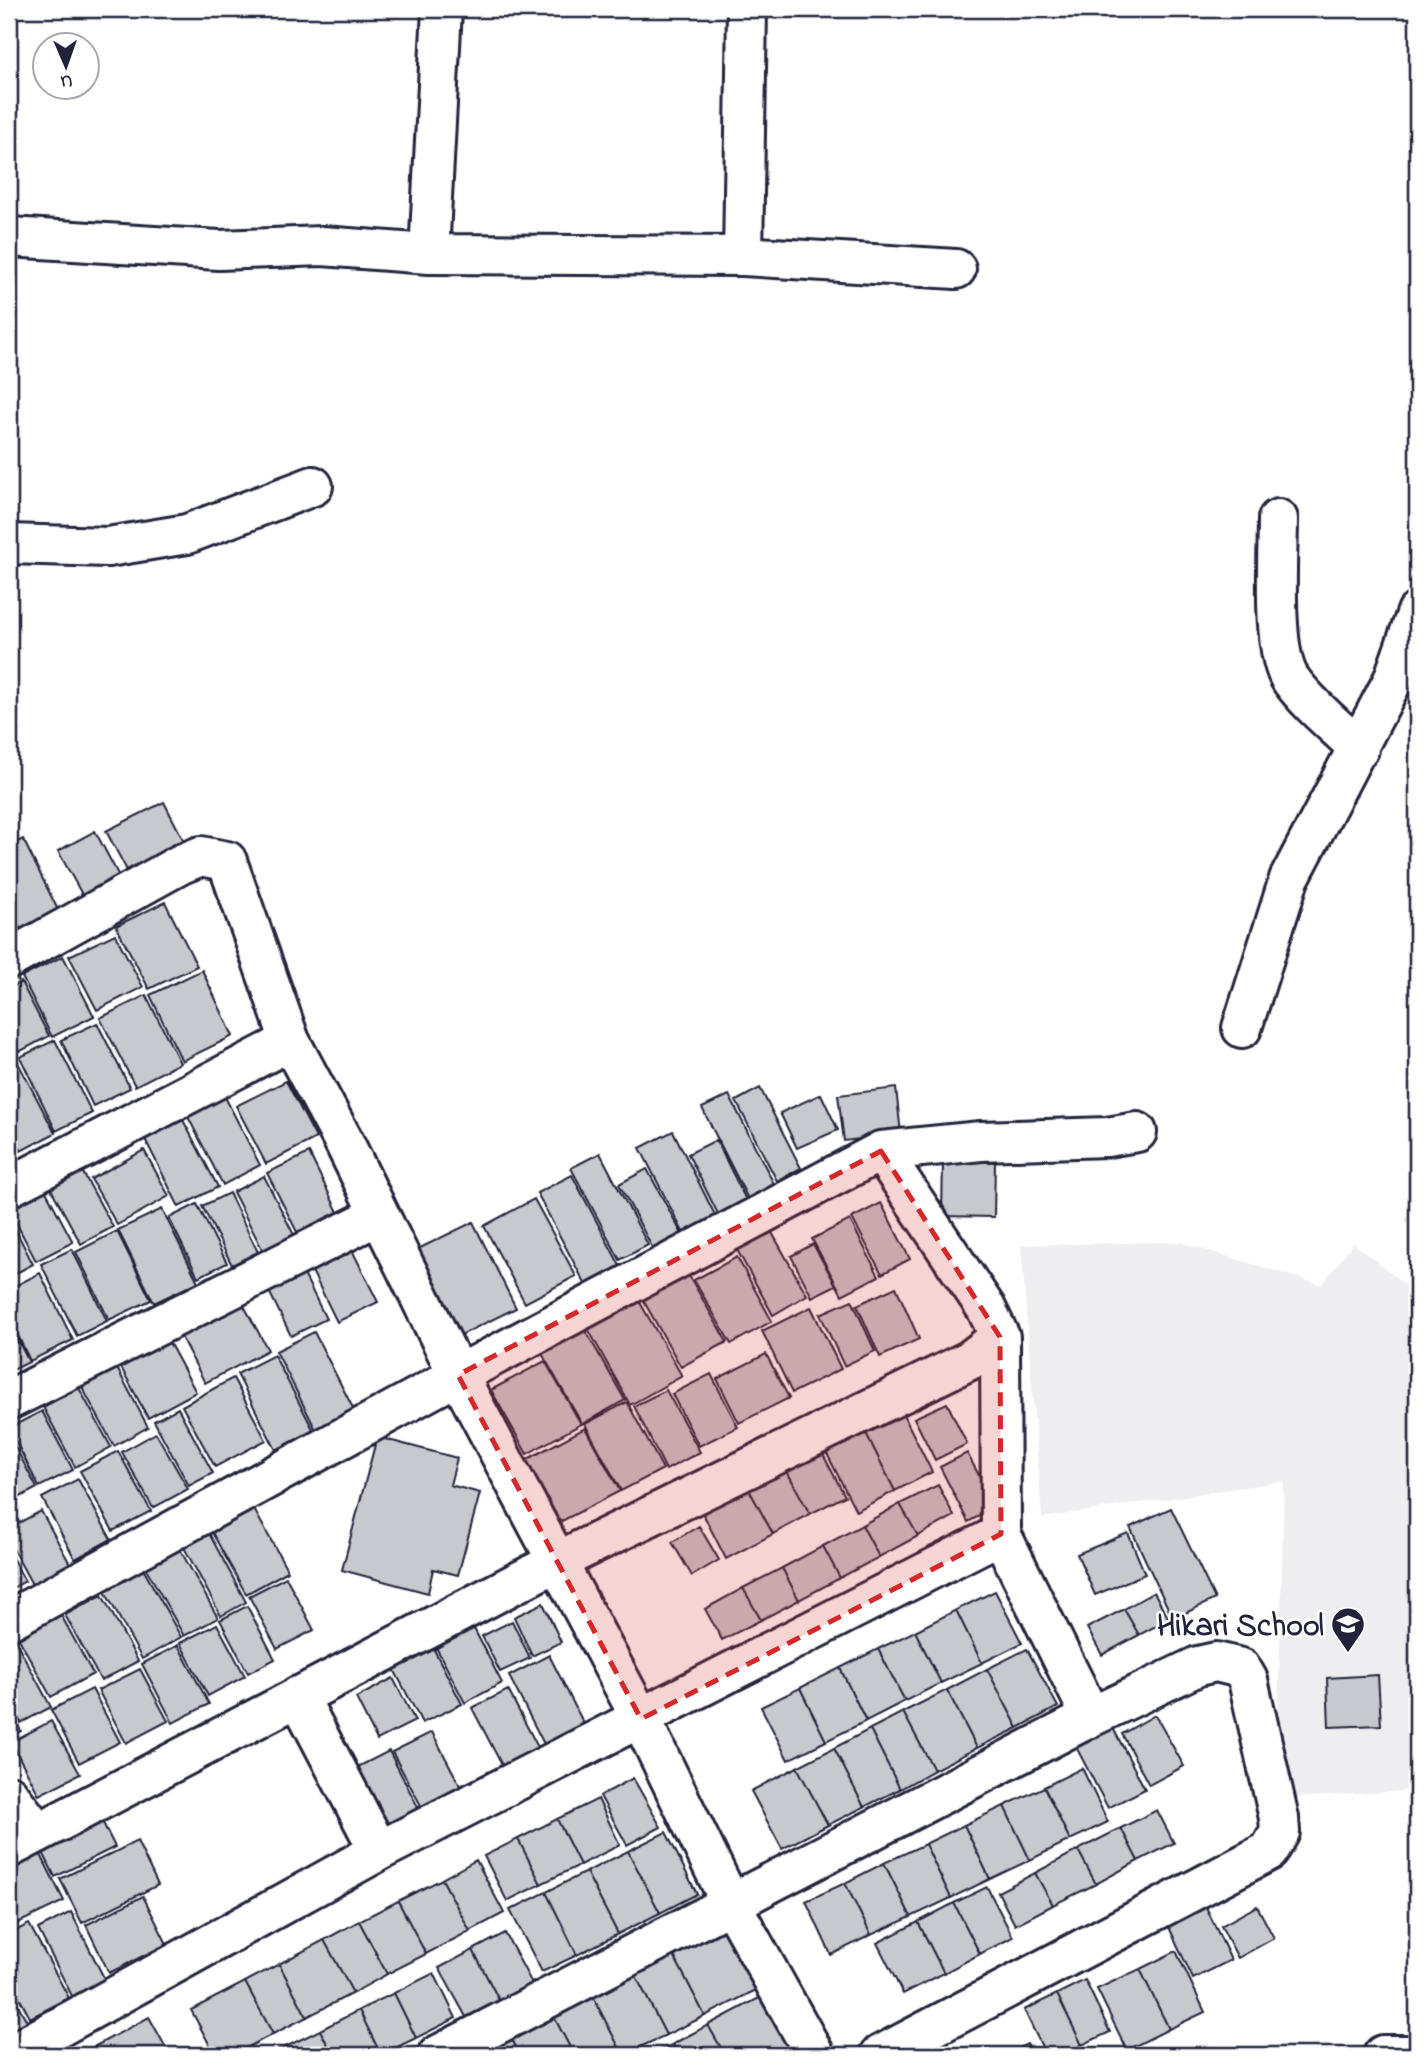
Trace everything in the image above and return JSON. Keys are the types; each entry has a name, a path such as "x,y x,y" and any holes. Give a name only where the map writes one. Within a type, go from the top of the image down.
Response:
{"street":[{"path":"429,254 442,9"},
{"path":"743,256 747,9"},
{"path":"9,237 219,250 322,246 429,254 743,256 956,269"},
{"path":"9,544 108,547 187,534 313,486"},
{"path":"1278,519 1278,599 1283,661 1290,678 1359,749"},
{"path":"1242,1028 1289,880 1393,680 1417,612"},
{"path":"9,959 181,864 201,856 213,856 227,861 290,1041 458,1375 641,1720 730,1902 814,2055"},
{"path":"9,1187 290,1041"},
{"path":"9,1620 458,1375 881,1151 981,1141 1107,1137 1137,1132"},
{"path":"881,1151 986,1308 1000,1336 1001,1534 1091,1717"},
{"path":"9,1400 379,1215"},
{"path":"9,1795 23,1840 558,1561 970,1360 1000,1336"},
{"path":"9,2054 158,1975 379,1851 641,1720 1001,1534"},
{"path":"438,2055 1091,1717 1198,1666 1216,1662 1241,1668 1248,1680 1279,1818 1277,1841 1259,1858 880,2055"},
{"path":"298,1696 379,1851"},
{"path":"1383,2055 1407,2055"}],"highlighted area":[{"path":"881,1151 1000,1337 1001,1534 641,1719 458,1375"}],"shaded area":[{"name":"Hikari School","path":"1179,1242 1322,1285 1353,1243 1417,1294 1417,1790 1276,1799 1284,1481 1042,1518 1021,1245"}],"building":[{"path":"164,802 188,849 131,878 106,831"},
{"path":"95,831 121,880 85,900 58,851"},
{"path":"23,839 58,910 20,929 9,908 9,846"},
{"path":"165,902 197,966 149,989 116,926"},
{"path":"115,934 143,987 97,1010 69,956"},
{"path":"63,956 94,1016 52,1037 22,977"},
{"path":"202,970 233,1036 182,1061 150,995"},
{"path":"21,982 49,1036 19,1052 9,1033 9,989"},
{"path":"146,995 180,1063 135,1086 100,1018"},
{"path":"97,1023 130,1088 93,1106 61,1040"},
{"path":"55,1040 92,1113 56,1131 20,1057"},
{"path":"15,1057 55,1133 21,1151 9,1127 9,1060"},
{"path":"286,1081 316,1138 266,1164 236,1106"},
{"path":"760,1088 801,1168 777,1181 736,1101"},
{"path":"896,1088 901,1134 844,1141 838,1095"},
{"path":"821,1094 838,1130 797,1148 780,1113"},
{"path":"729,1095 777,1190 750,1203 702,1108"},
{"path":"225,1097 260,1165 223,1185 188,1117"},
{"path":"183,1120 218,1187 179,1207 145,1139"},
{"path":"673,1131 718,1221 686,1238 640,1148"},
{"path":"9,1136 17,1153 9,1157"},
{"path":"716,1140 749,1206 721,1220 688,1154"},
{"path":"144,1150 169,1196 117,1225 91,1179"},
{"path":"309,1153 338,1212 297,1232 267,1173"},
{"path":"600,1153 648,1245 620,1260 571,1168"},
{"path":"76,1160 113,1227 81,1244 44,1176"},
{"path":"943,1160 995,1162 994,1217 942,1216"},
{"path":"647,1169 683,1236 654,1251 619,1184"},
{"path":"572,1175 626,1277 591,1295 537,1193"},
{"path":"264,1176 294,1235 263,1251 233,1192"},
{"path":"40,1180 73,1242 36,1261 9,1209 9,1196"},
{"path":"229,1193 258,1252 232,1265 202,1206"},
{"path":"534,1199 576,1276 525,1303 484,1226"},
{"path":"881,1203 910,1259 882,1274 852,1218"},
{"path":"197,1204 227,1263 198,1277 169,1218"},
{"path":"162,1209 198,1282 154,1303 118,1230"},
{"path":"9,1217 33,1264 9,1277"},
{"path":"850,1220 879,1276 842,1295 812,1239"},
{"path":"473,1222 516,1308 461,1335 418,1249"},
{"path":"770,1229 807,1295 773,1315 736,1248"},
{"path":"117,1231 151,1300 109,1320 76,1252"},
{"path":"347,1240 378,1302 337,1322 306,1259"},
{"path":"813,1244 836,1285 812,1297 791,1256"},
{"path":"72,1249 107,1321 77,1336 41,1264"},
{"path":"737,1257 772,1321 731,1344 694,1280"},
{"path":"297,1260 326,1319 291,1336 262,1277"},
{"path":"683,1265 727,1342 681,1367 638,1291"},
{"path":"40,1273 73,1340 30,1361 9,1317 9,1289"},
{"path":"896,1287 919,1339 880,1357 857,1305"},
{"path":"236,1291 268,1350 205,1383 174,1324"},
{"path":"638,1299 682,1376 630,1405 587,1327"},
{"path":"852,1300 875,1351 844,1366 820,1314"},
{"path":"811,1307 841,1369 792,1393 762,1331"},
{"path":"9,1323 29,1362 9,1372"},
{"path":"584,1328 625,1400 582,1424 541,1352"},
{"path":"314,1332 354,1410 316,1430 276,1351"},
{"path":"164,1333 196,1392 148,1418 116,1358"},
{"path":"766,1354 789,1398 739,1423 717,1379"},
{"path":"274,1355 314,1431 276,1450 237,1374"},
{"path":"545,1361 581,1424 527,1454 491,1390"},
{"path":"117,1368 148,1427 114,1446 82,1387"},
{"path":"711,1374 738,1427 699,1446 672,1394"},
{"path":"233,1378 266,1440 215,1467 182,1406"},
{"path":"79,1388 111,1447 75,1467 43,1407"},
{"path":"666,1390 700,1452 666,1470 634,1406"},
{"path":"627,1402 663,1469 621,1491 585,1424"},
{"path":"947,1403 967,1444 935,1460 914,1418"},
{"path":"898,1404 932,1472 895,1491 861,1423"},
{"path":"178,1408 213,1473 189,1486 154,1421"},
{"path":"42,1411 73,1470 39,1487 9,1428"},
{"path":"861,1423 895,1491 856,1511 821,1442"},
{"path":"585,1428 620,1491 560,1522 526,1460"},
{"path":"156,1433 188,1489 153,1508 122,1452"},
{"path":"9,1435 37,1488 9,1503"},
{"path":"377,1437 457,1458 450,1485 480,1493 458,1575 433,1569 428,1593 342,1570"},
{"path":"818,1445 845,1496 810,1514 783,1464"},
{"path":"118,1451 151,1511 113,1531 80,1471"},
{"path":"967,1453 996,1507 968,1522 940,1467"},
{"path":"783,1464 810,1514 773,1534 746,1484"},
{"path":"78,1479 111,1539 75,1559 42,1498"},
{"path":"746,1484 773,1534 726,1559 700,1508"},
{"path":"938,1485 954,1516 918,1536 900,1504"},
{"path":"251,1504 288,1571 246,1594 209,1527"},
{"path":"900,1504 918,1536 879,1557 862,1525"},
{"path":"1171,1508 1215,1599 1173,1619 1130,1527"},
{"path":"41,1511 74,1571 36,1592 9,1542 9,1528"},
{"path":"862,1525 879,1557 840,1578 823,1546"},
{"path":"205,1526 246,1602 221,1616 180,1540"},
{"path":"699,1526 719,1560 692,1576 672,1542"},
{"path":"1128,1533 1145,1574 1095,1595 1077,1554"},
{"path":"177,1544 218,1618 184,1636 143,1563"},
{"path":"823,1546 840,1578 799,1600 782,1568"},
{"path":"9,1552 25,1581 9,1590"},
{"path":"142,1567 181,1637 142,1659 103,1588"},
{"path":"782,1568 799,1600 761,1620 743,1588"},
{"path":"286,1577 314,1630 277,1649 249,1596"},
{"path":"743,1588 761,1620 722,1640 705,1609"},
{"path":"995,1591 1022,1643 982,1663 956,1610"},
{"path":"1154,1592 1169,1619 1139,1635 1124,1609"},
{"path":"102,1595 138,1661 101,1681 65,1615"},
{"path":"543,1603 561,1642 532,1656 514,1617"},
{"path":"247,1606 275,1659 248,1673 220,1620"},
{"path":"1124,1609 1139,1635 1102,1655 1087,1628"},
{"path":"956,1610 982,1663 941,1683 915,1631"},
{"path":"61,1615 93,1674 51,1697 19,1639"},
{"path":"467,1615 502,1683 465,1703 429,1634"},
{"path":"512,1621 530,1658 500,1672 482,1636"},
{"path":"217,1624 245,1676 208,1696 180,1643"},
{"path":"915,1631 941,1683 905,1701 878,1649"},
{"path":"14,1638 51,1707 21,1723 9,1702 9,1641"},
{"path":"428,1638 462,1704 422,1723 388,1658"},
{"path":"178,1645 209,1704 173,1723 142,1664"},
{"path":"878,1649 905,1701 866,1721 840,1668"},
{"path":"1027,1649 1058,1707 1018,1728 987,1669"},
{"path":"549,1655 586,1728 546,1748 509,1676"},
{"path":"840,1668 866,1721 826,1741 800,1688"},
{"path":"140,1669 168,1721 126,1743 98,1690"},
{"path":"987,1669 1018,1728 977,1748 947,1690"},
{"path":"1378,1675 1381,1725 1329,1727 1327,1678"},
{"path":"393,1678 415,1721 377,1740 356,1698"},
{"path":"800,1688 826,1741 788,1760 761,1707"},
{"path":"92,1689 120,1742 79,1763 51,1710"},
{"path":"508,1690 542,1755 506,1773 472,1708"},
{"path":"947,1690 977,1748 934,1770 903,1712"},
{"path":"9,1708 21,1731 9,1737"},
{"path":"903,1712 934,1770 900,1789 870,1729"},
{"path":"1155,1715 1184,1766 1149,1785 1122,1734"},
{"path":"51,1721 80,1774 39,1795 11,1742"},
{"path":"1113,1728 1145,1789 1108,1808 1076,1747"},
{"path":"870,1729 900,1789 864,1807 834,1748"},
{"path":"432,1732 464,1793 425,1813 392,1752"},
{"path":"834,1748 864,1807 828,1825 797,1767"},
{"path":"389,1751 421,1813 377,1836 344,1774"},
{"path":"797,1767 828,1825 782,1849 751,1791"},
{"path":"1082,1768 1108,1822 1070,1840 1044,1787"},
{"path":"633,1778 661,1827 627,1845 600,1796"},
{"path":"1044,1787 1070,1840 1030,1860 1004,1806"},
{"path":"598,1799 620,1845 580,1865 557,1819"},
{"path":"1004,1806 1030,1860 990,1879 964,1825"},
{"path":"96,1809 115,1847 55,1877 36,1838"},
{"path":"1157,1810 1174,1843 1138,1861 1121,1828"},
{"path":"557,1819 580,1865 541,1884 518,1839"},
{"path":"964,1825 990,1879 951,1898 925,1844"},
{"path":"1121,1828 1138,1861 1096,1884 1078,1850"},
{"path":"666,1832 697,1894 660,1913 628,1851"},
{"path":"518,1839 541,1884 507,1901 484,1856"},
{"path":"34,1841 64,1901 14,1925 9,1915 9,1853"},
{"path":"137,1841 158,1885 82,1923 60,1879"},
{"path":"925,1844 951,1898 911,1917 884,1863"},
{"path":"1078,1850 1096,1884 1053,1905 1035,1873"},
{"path":"628,1851 660,1913 618,1934 586,1872"},
{"path":"476,1860 504,1913 470,1931 442,1879"},
{"path":"884,1863 911,1917 871,1935 845,1883"},
{"path":"586,1872 618,1934 577,1955 546,1892"},
{"path":"1035,1873 1053,1905 1015,1925 998,1892"},
{"path":"442,1879 470,1931 426,1954 398,1901"},
{"path":"845,1883 871,1935 831,1955 806,1901"},
{"path":"987,1887 1013,1937 980,1954 954,1903"},
{"path":"546,1892 577,1955 542,1972 510,1910"},
{"path":"143,1896 167,1944 109,1973 86,1925"},
{"path":"398,1901 426,1954 387,1974 359,1921"},
{"path":"954,1903 980,1954 944,1973 918,1922"},
{"path":"1257,1906 1274,1938 1238,1958 1221,1926"},
{"path":"1206,1907 1231,1960 1193,1979 1168,1925"},
{"path":"71,1912 106,1982 73,1998 38,1929"},
{"path":"359,1921 387,1974 353,1993 324,1940"},
{"path":"918,1922 944,1973 903,1994 877,1943"},
{"path":"29,1924 69,1998 30,2018 9,1978 9,1934"},
{"path":"724,1928 756,1990 705,2016 673,1954"},
{"path":"505,1933 535,1989 502,2006 473,1950"},
{"path":"324,1940 353,1993 307,2017 279,1964"},
{"path":"473,1950 502,2006 470,2024 439,1968"},
{"path":"1176,1951 1205,2012 1169,2029 1140,1969"},
{"path":"673,1954 705,2016 666,2035 635,1974"},
{"path":"279,1964 307,2017 273,2034 245,1982"},
{"path":"1140,1969 1169,2029 1127,2050 1097,1989"},
{"path":"434,1973 456,2018 416,2038 394,1993"},
{"path":"635,1974 666,2035 623,2055 592,1995"},
{"path":"1085,1980 1110,2032 1082,2045 1057,1994"},
{"path":"245,1982 273,2034 233,2055 215,2055 191,2010"},
{"path":"9,1988 29,2025 9,2036"},
{"path":"394,1993 416,2038 381,2055 359,2010"},
{"path":"1057,1994 1082,2045 1061,2055 1046,2055 1024,2010"},
{"path":"592,1995 623,2055 574,2055 553,2015"},
{"path":"761,1997 792,2055 725,2055 708,2025"},
{"path":"359,2010 381,2055 333,2055 320,2030"},
{"path":"553,2015 574,2055 520,2055 511,2037"},
{"path":"149,2017 170,2055 79,2055"},
{"path":"708,2025 725,2055 679,2055 673,2044"},
{"path":"320,2030 333,2055 274,2055 273,2053"},
{"path":"511,2037 520,2055 473,2055"},
{"path":"673,2044 679,2055 652,2055"},
{"path":"1027,2044 1032,2055 1004,2055"}],"place":[{"name":"Hikari School","path":"1348,1654"}]}
